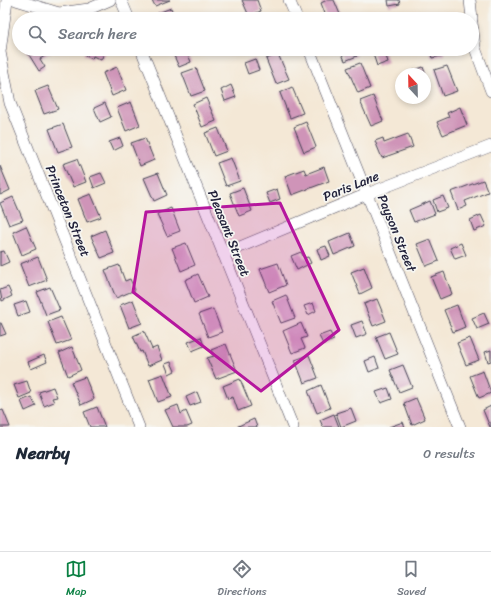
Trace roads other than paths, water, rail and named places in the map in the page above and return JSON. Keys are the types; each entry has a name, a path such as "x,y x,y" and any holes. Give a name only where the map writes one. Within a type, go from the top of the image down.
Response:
{"street":[{"name":"Princeton Street","path":"7,0 0,52 10,103 139,427"},
{"path":"16,0 56,12"},
{"path":"67,12 90,9 110,0"},
{"path":"121,0 126,12"},
{"path":"289,0 294,12"},
{"path":"470,0 471,12"},
{"name":"Pleasant Street","path":"144,56 294,427"},
{"name":"Payson Street","path":"312,56 460,427"},
{"path":"478,56 491,90"},
{"name":"Paris Lane","path":"223,254 367,194 491,146"}]}
